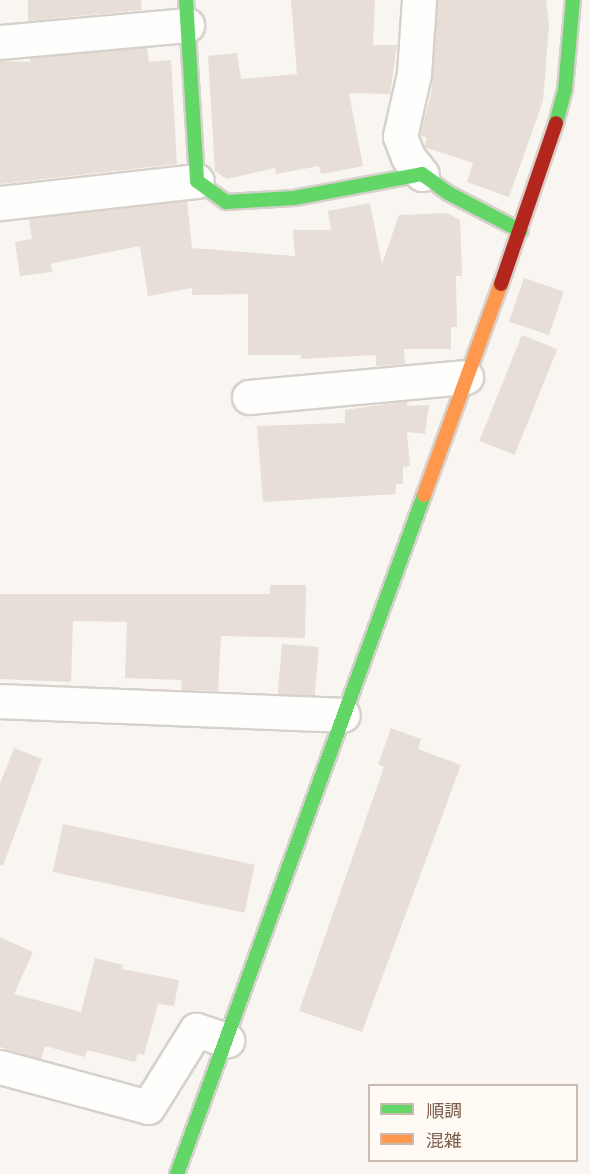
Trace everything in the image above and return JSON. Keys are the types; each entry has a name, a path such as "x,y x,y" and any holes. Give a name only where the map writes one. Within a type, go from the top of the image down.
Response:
{"street":[{"path":"419,0 414,74 400,136 408,157 422,174 448,193 521,231"},
{"path":"177,1174 521,231 565,89 573,0"},
{"path":"0,42 187,13 197,181"},
{"path":"0,203 197,181 226,202 294,198 422,174"},
{"path":"249,397 466,377"},
{"path":"0,701 343,715"},
{"path":"0,1067 148,1107 196,1030 227,1040"}],"building":[{"path":"28,0 141,0 142,10 28,21"},
{"path":"291,0 375,0 373,45 397,45 390,94 349,93 363,166 321,174 319,166 276,174 275,168 227,179 215,171 208,56 237,53 241,79 297,74"},
{"path":"438,0 546,0 549,25 543,101 509,197 467,182 473,163 424,147 427,138 420,135 431,94"},
{"path":"147,47 149,62 171,60 177,164 0,184 0,61 30,62 30,58"},
{"path":"187,201 192,248 295,256 293,230 331,230 328,211 370,203 382,264 399,215 447,213 460,220 462,276 456,276 457,327 451,327 451,349 404,349 405,364 376,366 376,355 301,359 301,355 248,355 248,294 192,295 192,288 148,296 140,246 58,262 51,264 52,272 20,276 15,242 32,239 29,219"},
{"path":"524,278 564,292 549,335 509,321"},
{"path":"522,335 557,349 515,455 479,441"},
{"path":"407,401 407,406 429,405 425,434 407,432 410,466 403,467 403,484 396,484 395,494 263,502 257,426 345,423 345,410"},
{"path":"270,585 306,585 305,638 221,636 218,691 181,690 182,680 125,678 127,622 73,621 71,682 0,679 0,594 270,594"},
{"path":"282,644 319,647 315,697 278,694"},
{"path":"391,728 421,739 418,749 461,765 362,1032 299,1011 384,767 378,764"},
{"path":"14,748 42,759 3,866 0,865 0,784"},
{"path":"63,824 255,865 245,913 53,872"},
{"path":"0,937 33,952 14,994 81,1012 95,958 123,965 122,969 179,980 174,1006 158,1004 144,1055 138,1053 135,1062 87,1050 85,1057 45,1046 41,1059 0,1047"}],"traffic: fast":[{"path":"186,0 197,181 226,202 294,198 422,174 448,193 521,231"},
{"path":"556,123 565,89 573,0"},
{"path":"177,1174 424,495"}],"traffic: slow":[{"path":"424,495 501,284"}],"traffic: jam":[{"path":"501,284 556,123"}]}
